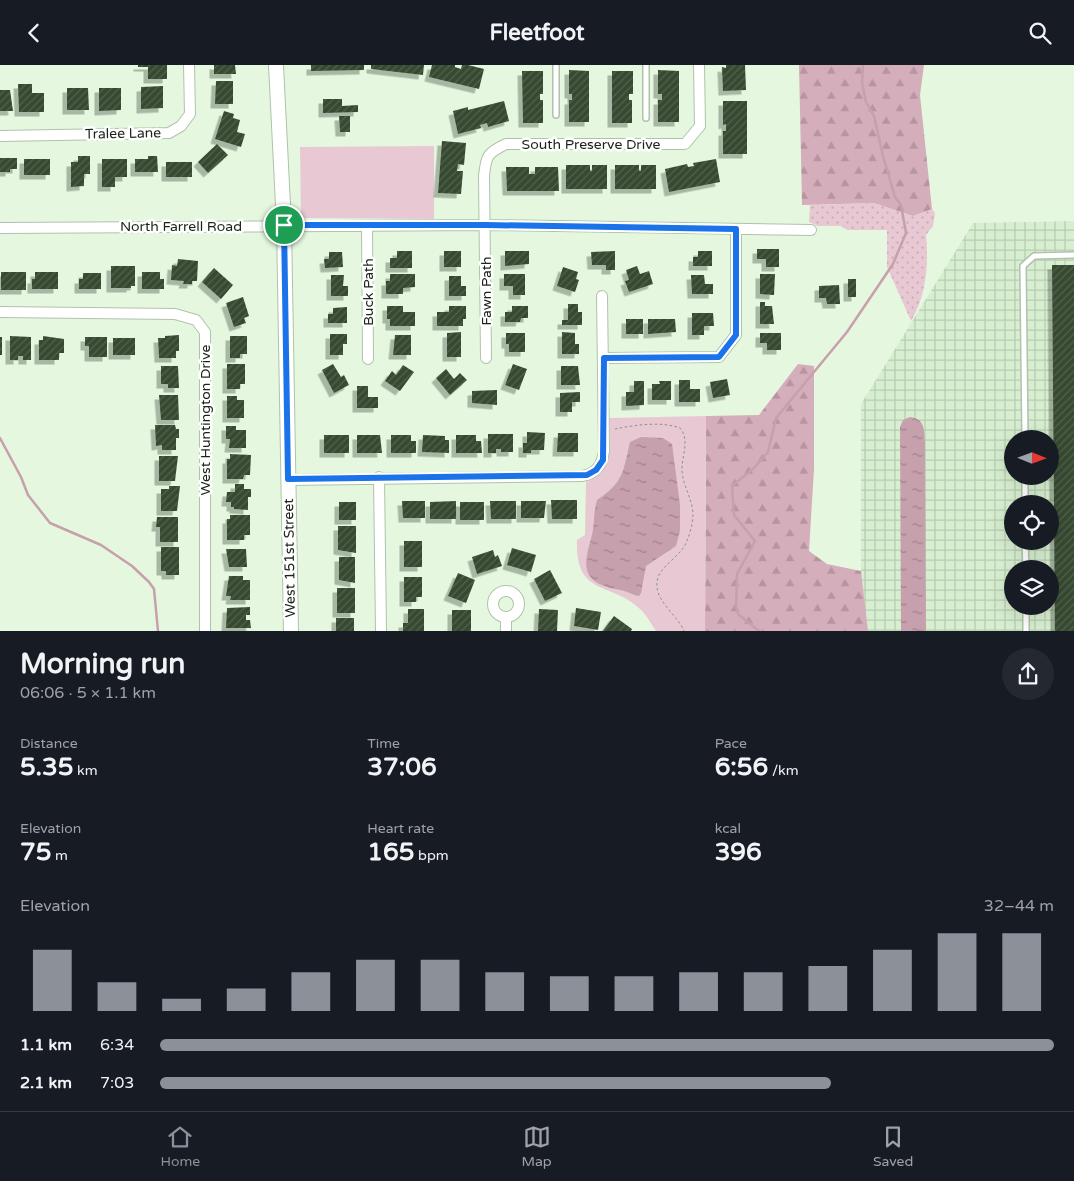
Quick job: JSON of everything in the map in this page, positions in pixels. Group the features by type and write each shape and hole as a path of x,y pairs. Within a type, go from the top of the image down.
{"street":[{"name":"Tralee Lane","path":"0,136 169,133 181,126 190,114 189,65"},
{"name":"West 151st Street","path":"276,65 284,225 291,631"},
{"name":"South Preserve Drive","path":"486,225 484,176 486,158 492,151 506,144 685,144 700,126 699,65"},
{"name":"North Farrell Road","path":"0,228 486,225 811,230"},
{"name":"Fawn Path","path":"486,225 486,358"},
{"name":"Buck Path","path":"367,226 368,359"},
{"path":"604,358 719,357 736,335 736,229"},
{"path":"288,479 587,475 600,465 604,451 602,296"},
{"name":"West Huntington Drive","path":"0,312 175,314 196,319 205,332 205,631"},
{"path":"379,477 381,631"},
{"path":"506,618 506,631"}],"lane":[{"path":"556,65 556,115"},
{"path":"646,65 646,118"},
{"path":"1024,430 1023,266 1034,255 1074,255"},
{"path":"1026,615 1026,631"}],"path":[{"path":"604,431 638,425 667,425 680,428 684,435 682,470 693,512 691,528 683,549 660,573 657,582 661,599 678,618 684,631"}],"shaded area":[{"path":"434,146 434,219 301,218 300,147"},
{"path":"874,203 913,216 932,209 935,213 933,226 926,235 927,269 923,291 911,321 887,267 887,230 847,230 841,226 818,226 809,222 810,205"},
{"path":"1074,221 1074,631 861,631 861,404 973,223"},
{"path":"706,416 705,631 656,631 640,609 629,600 596,585 582,571 578,558 577,540 585,535 586,482 602,471 609,456 609,418"}],"green space":[{"path":"799,65 924,65 920,95 932,209 913,216 874,203 802,205"},
{"path":"798,364 814,366 814,469 809,551 827,564 861,571 868,631 705,631 706,416 759,415"}],"water":[{"path":"910,417 919,420 923,425 925,443 926,631 901,631 900,427 903,420"},
{"path":"641,437 663,438 672,444 680,505 680,531 676,546 646,566 639,596 599,584 593,580 589,574 586,560 597,500 613,488 624,469 630,442"}],"building":[{"path":"138,65 167,65 167,79 148,79 148,67 138,67"},
{"path":"214,65 235,65 236,74 214,74"},
{"path":"311,65 364,65 364,70 311,71"},
{"path":"371,65 424,65 423,75 371,69"},
{"path":"432,65 455,65 455,67 461,69 462,65 468,65 484,69 479,89 429,77"},
{"path":"726,65 745,65 746,90 723,91 722,67 726,68"},
{"path":"569,70 589,71 589,122 569,122 569,100 572,100 572,94 569,94"},
{"path":"658,70 679,71 679,122 658,122 658,100 662,100 662,94 658,94"},
{"path":"522,71 543,71 543,94 540,94 540,100 543,100 543,123 523,123"},
{"path":"612,71 633,71 633,94 629,94 629,100 632,100 632,123 612,123"},
{"path":"216,81 233,81 233,104 215,104"},
{"path":"18,84 32,84 32,93 44,93 44,112 19,112"},
{"path":"163,86 163,108 141,109 141,87"},
{"path":"67,88 88,88 89,110 67,110"},
{"path":"99,88 121,88 121,110 99,111"},
{"path":"0,90 10,90 13,111 0,111"},
{"path":"323,99 342,99 342,106 358,105 358,112 323,113"},
{"path":"504,101 509,121 488,127 487,123 480,125 481,128 458,134 453,111 468,107 468,110"},
{"path":"723,101 747,101 747,154 723,154 723,131 726,131 726,124 723,125"},
{"path":"224,111 234,114 233,118 240,120 237,132 245,134 241,147 215,139"},
{"path":"339,116 350,116 350,132 340,132"},
{"path":"442,141 466,143 464,165 458,164 457,171 463,171 461,194 438,193"},
{"path":"217,144 228,155 208,173 198,162"},
{"path":"78,156 90,156 90,174 84,174 84,186 71,187 71,162 78,162"},
{"path":"148,156 157,156 158,172 135,172 135,159 148,159"},
{"path":"0,158 17,158 17,169 10,169 10,172 0,172"},
{"path":"24,159 50,159 50,175 24,175"},
{"path":"102,159 127,159 127,177 115,177 115,187 102,187"},
{"path":"716,159 720,182 669,192 665,169 687,164 688,167 694,166 693,163"},
{"path":"166,162 192,162 192,177 166,177"},
{"path":"566,165 590,165 590,171 592,171 592,165 607,165 607,189 566,189"},
{"path":"615,165 639,165 639,171 641,171 641,165 656,165 656,189 615,189"},
{"path":"506,167 529,167 529,174 535,174 535,167 558,167 559,191 507,191"},
{"path":"757,249 779,249 779,267 766,267 766,259 757,259"},
{"path":"397,251 412,251 412,268 390,268 390,258 397,258"},
{"path":"444,251 461,251 461,267 444,267"},
{"path":"505,251 529,251 529,264 505,266"},
{"path":"615,251 615,270 606,270 606,265 592,265 591,252"},
{"path":"698,251 712,251 712,266 693,266 693,257 698,257"},
{"path":"329,252 342,252 343,267 325,268 324,259 329,259"},
{"path":"178,259 198,261 197,281 192,281 192,284 183,284 184,281 171,280 172,265 177,266"},
{"path":"1052,265 1074,265 1074,631 1055,631 1055,615 1059,615 1059,560 1054,560 1054,550 1059,550 1059,495 1054,495 1054,485 1059,485 1059,430 1053,430"},
{"path":"111,266 135,266 135,286 131,286 131,288 111,288"},
{"path":"637,266 640,274 649,271 653,284 629,292 625,281 629,280 626,270"},
{"path":"563,267 578,272 576,279 579,280 575,292 557,286"},
{"path":"214,268 233,285 221,299 202,282"},
{"path":"1,272 26,272 26,290 1,290"},
{"path":"35,272 58,272 58,289 32,289 32,279 35,279"},
{"path":"142,272 160,272 160,279 164,279 164,289 142,289"},
{"path":"83,273 101,273 101,289 79,289 79,279 83,279"},
{"path":"390,274 415,274 415,287 403,288 403,294 386,294 386,281 390,281"},
{"path":"504,274 525,274 525,295 513,295 513,286 504,286"},
{"path":"760,274 775,274 774,295 760,294"},
{"path":"331,275 344,275 343,286 348,286 348,296 331,296"},
{"path":"691,275 704,275 705,284 713,284 713,294 692,294"},
{"path":"449,276 461,276 461,286 466,286 466,296 449,296"},
{"path":"848,279 856,279 856,297 848,297"},
{"path":"839,285 840,304 827,304 826,298 819,298 819,286"},
{"path":"243,297 249,316 244,318 246,323 234,327 226,303"},
{"path":"760,302 765,302 765,306 772,306 774,324 760,324"},
{"path":"568,304 578,304 578,312 582,312 582,325 562,325 562,320 568,320"},
{"path":"387,306 403,306 403,312 415,312 415,326 390,326 390,319 387,319"},
{"path":"449,306 466,306 466,319 463,319 463,326 437,326 437,312 449,312"},
{"path":"512,306 528,306 528,318 521,318 520,322 505,322 505,312 512,312"},
{"path":"347,307 347,323 328,323 328,314 333,314 333,308"},
{"path":"692,313 713,313 714,326 704,326 704,335 692,335"},
{"path":"626,319 643,319 643,334 626,334"},
{"path":"648,319 675,319 676,332 648,334"},
{"path":"461,332 461,357 447,357 447,333"},
{"path":"562,332 575,333 575,344 579,344 579,354 562,354"},
{"path":"506,333 525,333 525,352 509,352 509,344 506,344"},
{"path":"760,333 781,333 781,350 767,350 767,343 760,343"},
{"path":"330,334 347,334 347,344 343,344 343,355 330,355"},
{"path":"179,335 179,351 176,351 176,358 159,358 158,338"},
{"path":"395,335 411,335 411,355 393,355"},
{"path":"10,336 31,337 31,360 23,360 23,356 18,356 18,360 10,360"},
{"path":"43,336 64,339 64,353 59,353 59,360 39,360 39,340 43,340"},
{"path":"230,336 247,336 247,354 240,354 240,358 230,358"},
{"path":"0,337 2,337 2,355 0,355"},
{"path":"85,337 107,337 107,357 89,357 89,346 85,346"},
{"path":"113,338 135,338 135,355 113,355"},
{"path":"227,364 245,364 245,384 240,384 240,389 227,389"},
{"path":"333,364 341,377 344,375 349,385 334,393 322,370"},
{"path":"513,364 527,369 519,390 505,385"},
{"path":"403,365 414,372 400,391 385,381 392,371 396,375"},
{"path":"161,366 178,366 179,388 168,388 168,384 161,384"},
{"path":"561,366 578,366 580,385 561,385"},
{"path":"446,369 454,379 460,373 467,380 450,395 436,378"},
{"path":"727,379 730,395 713,398 710,382"},
{"path":"679,380 690,380 690,389 700,389 700,402 679,402"},
{"path":"634,381 644,381 644,405 626,406 626,392 634,392"},
{"path":"659,381 671,381 671,400 652,400 652,384 660,384"},
{"path":"357,386 368,386 368,397 378,397 378,408 357,408"},
{"path":"497,390 497,405 472,403 472,391"},
{"path":"580,392 580,402 572,402 572,412 560,412 560,393"},
{"path":"159,395 178,395 179,420 161,420"},
{"path":"227,396 237,396 237,400 244,400 244,418 227,418"},
{"path":"155,425 175,425 176,429 179,429 179,438 176,438 176,450 162,450 162,445 156,446"},
{"path":"226,426 236,426 236,430 246,430 246,448 229,448 230,439 226,439"},
{"path":"527,432 545,433 544,450 531,450 531,453 523,453 523,443 527,443"},
{"path":"558,433 578,433 578,452 557,452"},
{"path":"488,434 513,434 513,452 501,452 501,449 496,449 496,453 488,453"},
{"path":"324,435 349,435 349,453 324,453"},
{"path":"357,435 380,435 382,453 357,453"},
{"path":"391,435 411,435 411,441 416,441 416,453 391,453"},
{"path":"423,435 445,436 445,440 449,440 449,453 422,452"},
{"path":"456,435 476,435 476,441 481,441 482,453 456,453"},
{"path":"230,454 251,455 250,475 244,475 243,479 227,479 227,459 230,459"},
{"path":"159,456 178,456 175,481 159,481"},
{"path":"235,484 244,484 244,489 251,489 251,497 248,497 248,510 234,509 234,507 231,507 231,502 226,502 227,492 235,492"},
{"path":"169,486 180,486 177,511 161,511 161,489 169,489"},
{"path":"551,500 577,500 577,519 552,519"},
{"path":"402,501 425,501 425,518 403,518"},
{"path":"456,501 456,519 430,519 430,502"},
{"path":"490,501 516,501 516,519 491,519"},
{"path":"521,501 546,501 544,518 521,518"},
{"path":"339,502 356,502 356,520 339,520"},
{"path":"460,502 484,502 484,520 460,520"},
{"path":"230,515 250,515 250,535 244,535 244,540 227,540 227,519 230,519"},
{"path":"157,517 178,517 178,542 160,542 160,527 156,527"},
{"path":"338,526 356,526 356,553 338,550"},
{"path":"404,541 422,541 422,567 404,567"},
{"path":"161,547 179,547 179,575 166,575 166,571 161,571"},
{"path":"512,548 536,555 531,572 507,565"},
{"path":"226,549 246,549 247,567 229,567"},
{"path":"493,550 495,557 498,555 502,566 477,574 472,557"},
{"path":"339,557 355,557 355,583 339,580"},
{"path":"550,570 562,593 545,601 534,579"},
{"path":"458,573 475,580 466,603 448,596"},
{"path":"229,576 243,576 243,580 250,580 250,600 230,600 231,596 226,596"},
{"path":"404,577 422,577 422,597 416,597 416,602 404,602"},
{"path":"337,588 355,588 355,613 337,613"},
{"path":"250,607 250,615 246,615 246,620 250,620 251,628 226,628 227,608"},
{"path":"576,608 601,612 598,630 574,626"},
{"path":"408,609 424,609 424,631 403,631 403,623 408,623"},
{"path":"539,609 558,610 557,631 538,631"},
{"path":"452,610 471,610 471,631 452,631"},
{"path":"614,616 632,629 631,631 603,631"},
{"path":"336,618 354,618 354,631 336,631"}],"waterway":[{"path":"759,631 738,614 736,606 737,574 755,541 734,515 732,486 754,468 768,452 776,418 847,332 893,264 906,233 901,205 895,197 874,116 866,102 862,83 863,65"},
{"path":"0,438 21,477 28,495 50,523 101,545 132,566 149,582 154,589 158,631"}],"route":[{"path":"284,225 486,225 736,229 736,335 719,357 604,358 603,460 596,470 587,475 288,479 284,225"}]}
